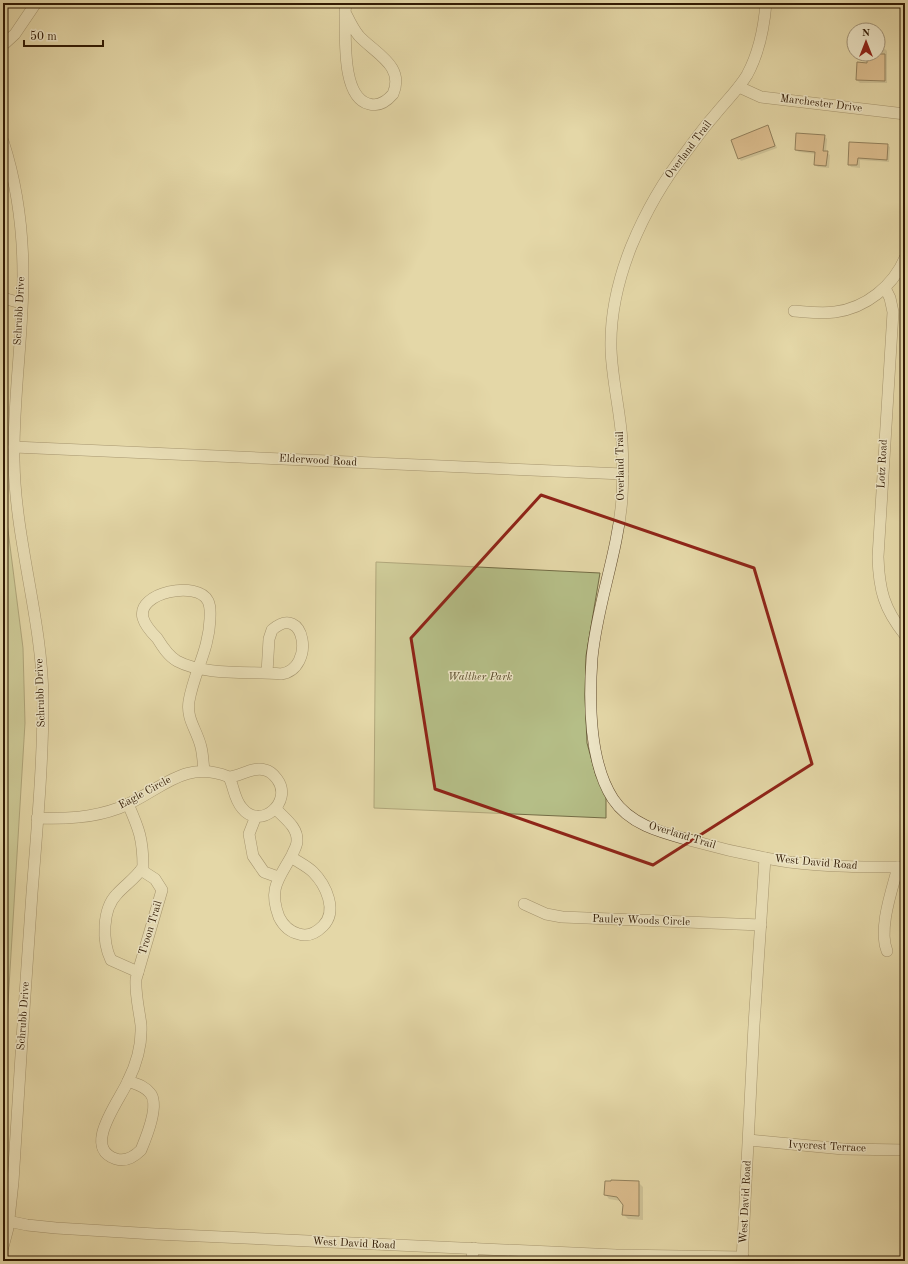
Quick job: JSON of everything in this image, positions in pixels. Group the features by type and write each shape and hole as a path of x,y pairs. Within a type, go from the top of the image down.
{"street":[{"path":"3,45 15,34 36,3"},
{"name":"Overland Trail","path":"765,858 701,843 648,828 636,820 618,804 605,782 599,764 594,737 591,676 596,632 621,508 623,474 622,440 611,348 613,306 622,270 644,218 666,179 713,117 739,87 756,54 762,35 766,3"},
{"path":"345,7 358,35 390,65 395,72 397,79 393,94 380,104 372,105 364,103 353,93 349,78 345,7"},
{"name":"Marchester Drive","path":"739,87 762,97 905,114"},
{"name":"Schrubb Drive","path":"3,141 13,175 17,202 23,276 14,447 18,518 37,628 42,675 42,728 37,818 13,1182 3,1247"},
{"path":"794,312 824,313 847,309 868,300 885,288 893,280 905,258"},
{"name":"Lotz Road","path":"885,288 890,298 893,312 878,557 879,579 888,610 905,635"},
{"path":"3,298 21,303"},
{"name":"Elderwood Road","path":"14,447 623,474"},
{"path":"204,771 201,747 190,721 188,711 189,701 199,669 208,644 210,629 210,606 208,600 198,592 186,590 161,595 145,604 142,610 144,621 168,654 176,661 199,669 267,673 285,674 295,666 303,644 303,637 297,627 290,624 282,624 272,630 269,639 267,673"},
{"path":"257,770 265,770 273,774 279,781 282,797 276,809 269,814 256,816 242,810 236,800 229,777 257,770"},
{"name":"Eagle Circle","path":"37,818 84,817 103,814 128,804 170,779 182,774 204,771 217,772 229,777"},
{"path":"128,804 142,839 143,850 141,870 111,901 108,910 105,942 111,960 138,972"},
{"path":"276,809 292,825 296,833 296,847 278,877 274,892 274,899 279,915 287,928 296,934 305,936 313,934 322,927 328,921 331,910 324,888 314,873 291,857"},
{"path":"256,816 249,834 253,856 264,872 278,877"},
{"name":"West David Road","path":"6,1221 56,1228 616,1255 743,1259 765,858 834,866 902,867"},
{"path":"887,951 885,940 888,904 902,867"},
{"name":"Troon Trail","path":"128,1081 151,1093 154,1104 141,1150 127,1159 121,1160 107,1154 102,1147 101,1138 106,1123 135,1067 141,1041 141,1024 135,988 138,972 162,890 156,879 141,870"},
{"name":"Pauley Woods Circle","path":"524,904 546,914 562,918 761,925"},
{"name":"Ivycrest Terrace","path":"749,1140 843,1149 905,1150"},
{"path":"471,1261 474,1248"}],"highlighted area":[{"path":"541,495 754,568 812,764 653,865 435,789 411,638"}],"green space":[{"path":"3,491 23,648 25,723 3,1086"},
{"name":"Walther Park","path":"376,562 600,573 586,656 585,697 587,743 596,776 606,795 606,818 374,808"}],"building":[{"path":"857,62 885,62 885,81 856,80"},
{"path":"768,125 775,146 738,159 731,140"},
{"path":"796,133 825,135 823,151 828,151 826,166 814,165 815,152 795,150"},
{"path":"849,142 888,144 887,160 858,158 857,165 848,165"},
{"path":"605,1181 639,1181 639,1216 622,1215 623,1205 617,1197 604,1195"}]}
